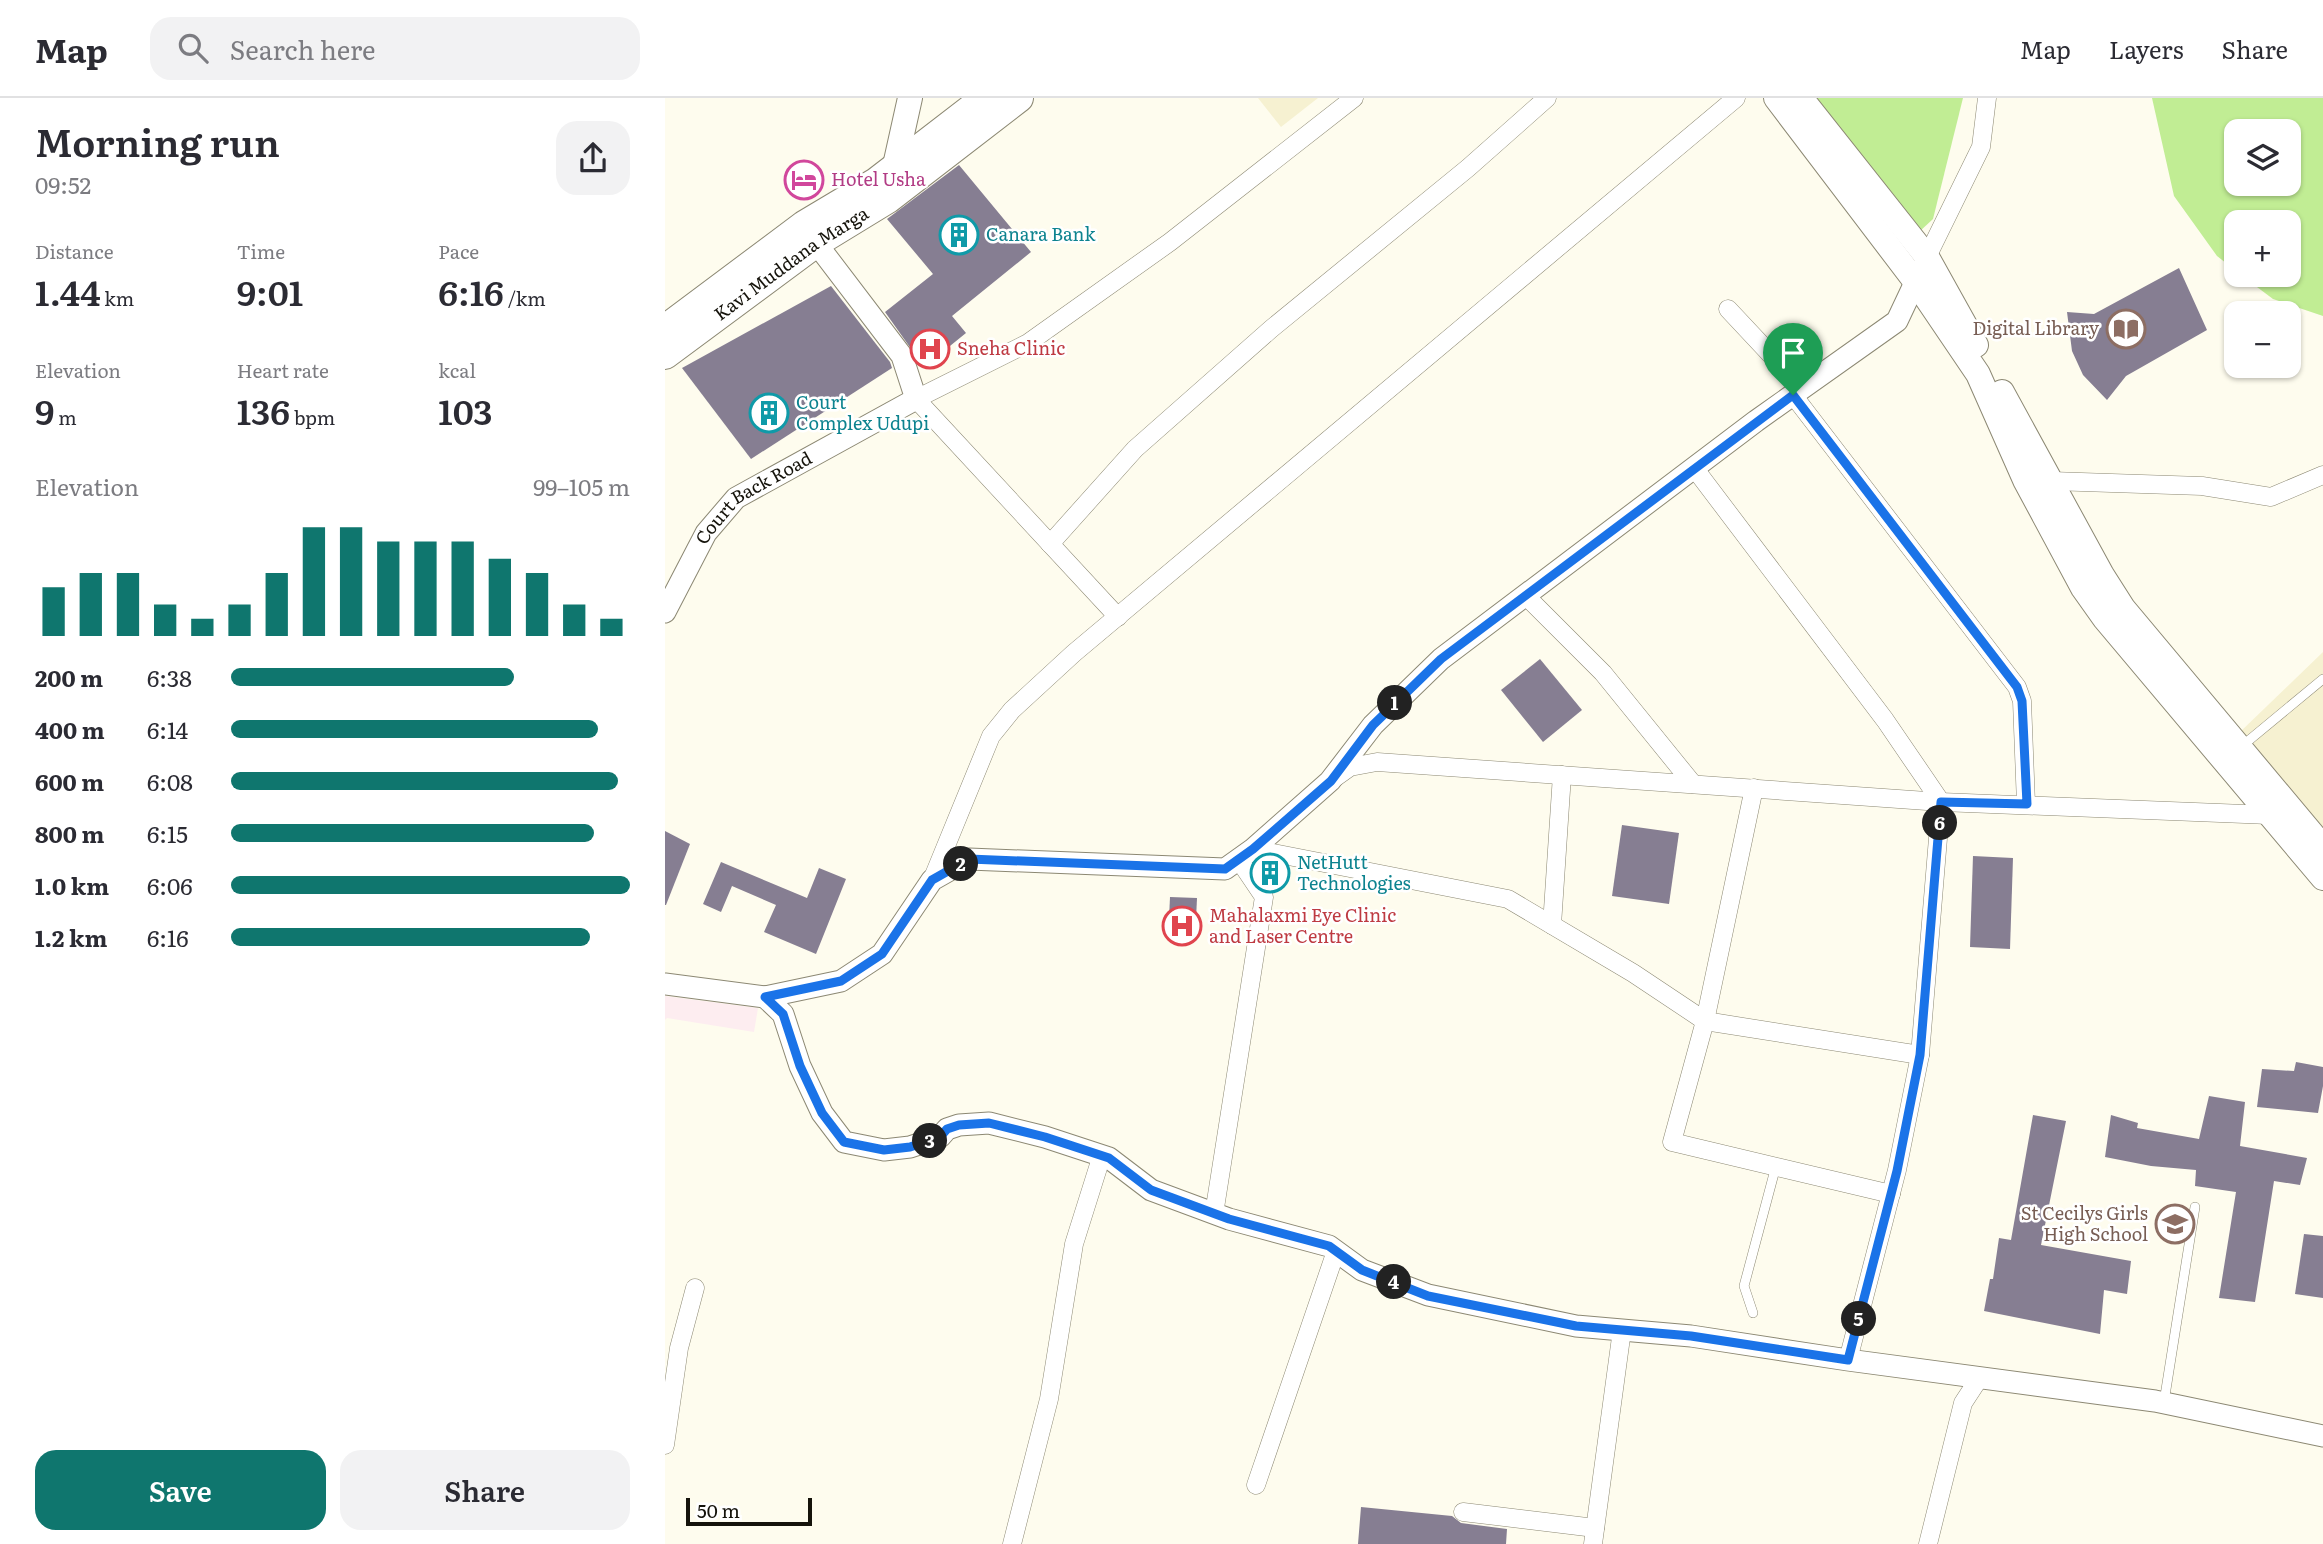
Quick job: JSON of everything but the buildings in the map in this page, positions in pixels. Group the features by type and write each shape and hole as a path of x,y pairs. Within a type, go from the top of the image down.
{"main road":[{"path":"888,199 910,98"},
{"path":"666,326 804,225 876,182 985,98"},
{"name":"Kavi Muddana Marga","path":"665,355 816,243 888,199 1019,98"},
{"path":"1776,98 1915,281 1978,374 2025,480 2083,588 2105,619 2279,810 2323,847"},
{"path":"1801,98 1927,257 2123,608 2241,747 2323,878"}],"street":[{"path":"916,399 1028,343 1170,242 1354,98"},
{"path":"1050,544 1135,449 1271,329 1468,168 1547,98"},
{"path":"665,984 765,997 841,981 882,954 932,880 991,736 1011,710 1074,653 1736,98"},
{"path":"1331,781 1373,725 1441,659 1798,392 1898,321 1981,147 1987,98"},
{"path":"816,243 902,356 916,399 1118,617"},
{"path":"1728,309 1798,392 2017,687 2022,701 2027,804"},
{"name":"Court Back Road","path":"665,612 706,533 736,498 916,399"},
{"path":"1695,469 1885,720 1941,802 1920,1055 1891,1194 1848,1360"},
{"path":"2051,481 2202,486 2271,497 2323,475"},
{"path":"1525,595 1603,673 1693,784"},
{"path":"932,880 969,859 1225,869 1350,767 1377,762 1941,802 2279,810"},
{"path":"1552,925 1562,775"},
{"path":"1754,788 1705,1021 1672,1142 1891,1194"},
{"path":"1246,854 1508,899 1633,973 1705,1021 1920,1055"},
{"path":"1214,1214 1264,897 1246,854"},
{"path":"765,997 783,1014 800,1066 822,1113 844,1142 884,1150 910,1147 940,1137 947,1129 959,1125 989,1123 1102,1155 1151,1190 1214,1214 1329,1246 1362,1270 1428,1296 1576,1326 1691,1336 2164,1403 2323,1436"},
{"path":"1012,1544 1049,1399 1074,1244 1102,1155"},
{"path":"1256,1485 1336,1251"},
{"path":"665,1445 679,1348 695,1288"},
{"path":"1463,1512 1594,1536 1622,1330"},
{"path":"1928,1544 1963,1403 1980,1377"}],"lane":[{"path":"2241,747 2323,678"},
{"path":"1753,1312 1744,1286 1776,1167"},
{"path":"2164,1403 2195,1207"}],"shaded area":[{"path":"1258,98 1318,98 1281,127"},
{"path":"2323,652 2323,837 2239,733"},
{"path":"665,996 758,1008 754,1032 667,1018 665,1020"}],"green space":[{"path":"1814,98 1963,98 1933,219 1919,232"},
{"path":"2152,98 2323,98 2323,316 2301,309 2301,301 2279,301 2257,287 2301,287 2301,210 2224,210 2224,262 2217,256 2174,196"}],"place":[{"name":"Hotel Usha","path":"804,180"},
{"name":"Canara Bank","path":"959,235"},
{"name":"Digital Library","path":"2126,329"},
{"name":"Sneha Clinic","path":"930,349"},
{"name":"Court Complex Udupi","path":"769,413"},
{"name":"NetHutt Technologies","path":"1270,873"},
{"name":"Mahalaxmi Eye Clinic and Laser Centre","path":"1182,926"},
{"name":"St Cecilys Girls High School","path":"2175,1224"}],"route":[{"path":"1793,395 2017,687 2022,701 2027,804 1941,802 1920,1055 1897,1171 1848,1360 1691,1336 1576,1326 1428,1296 1362,1270 1329,1246 1229,1219 1151,1190 1109,1158 1045,1137 989,1123 959,1125 947,1129 940,1137 910,1147 884,1150 844,1142 822,1113 800,1066 783,1014 765,997 841,981 882,954 932,880 969,859 1225,869 1253,849 1331,781 1373,725 1441,659 1793,395"}]}
